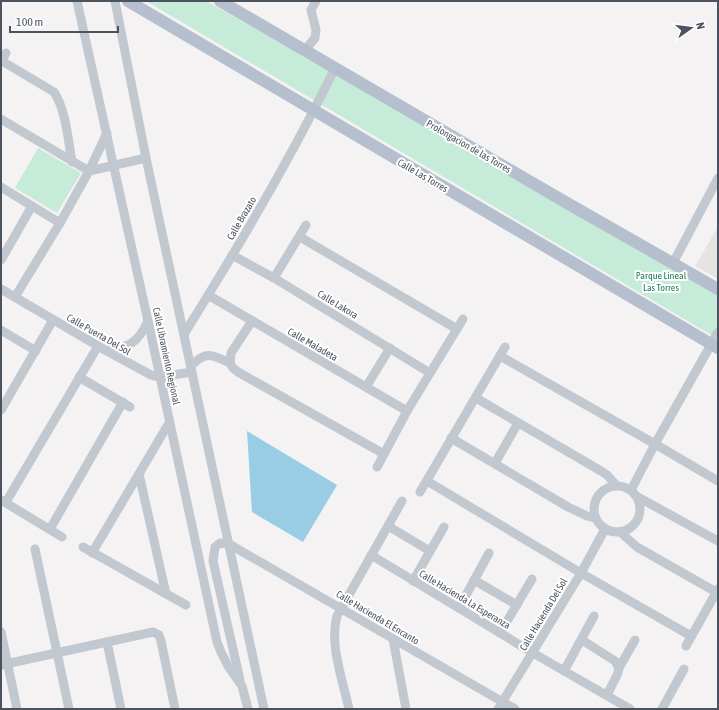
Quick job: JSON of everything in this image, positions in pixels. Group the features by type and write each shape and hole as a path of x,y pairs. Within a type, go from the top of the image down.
{"main road":[{"name":"Calle Las Torres","path":"128,1 715,346"},
{"name":"Prolongacion de las Torres","path":"220,1 718,289"}],"street":[{"name":"Calle Libramiento Regional","path":"77,1 217,642 224,659 242,686 248,709"},
{"name":"Calle Libramiento Regional","path":"114,1 146,158 230,544 264,709"},
{"path":"305,50 314,38 316,30 312,10 316,1"},
{"path":"3,59 54,92 62,111 72,162"},
{"name":"Calle Brazato","path":"184,334 232,255 314,111 335,68"},
{"path":"1,119 89,171 146,158"},
{"path":"15,297 60,223 89,171 107,133"},
{"path":"673,263 718,178"},
{"path":"1,187 60,223"},
{"path":"1,260 4,247 32,206"},
{"path":"274,278 306,225"},
{"path":"300,237 457,329"},
{"name":"Calle Lakora","path":"232,255 274,278 430,373"},
{"name":"Calle Puerta Del Sol","path":"1,289 141,370 160,377 191,369"},
{"name":"Calle Maladeta","path":"208,295 407,411"},
{"path":"377,467 407,411 463,319"},
{"path":"1,410 53,320"},
{"path":"62,536 3,501 79,377 101,348 121,348 135,341 141,335 148,321"},
{"path":"230,364 231,352 252,321"},
{"path":"1,330 36,351"},
{"path":"718,332 715,346 655,444 634,493 639,503 640,511 638,519 633,526 627,530 612,532 599,525 593,511 596,496 602,491 608,487 616,485 624,486 634,493 718,541"},
{"path":"420,492 505,347"},
{"path":"366,387 390,348"},
{"path":"191,369 199,358 212,355 230,364 238,372 384,454"},
{"path":"500,356 718,481"},
{"path":"50,529 126,404 79,377"},
{"path":"476,398 601,471 616,485"},
{"path":"92,553 169,423"},
{"path":"495,463 518,423"},
{"path":"452,438 568,507 595,518"},
{"path":"139,474 166,594"},
{"path":"427,481 581,573 691,636"},
{"path":"349,709 334,633 338,616 402,501"},
{"path":"388,526 430,551"},
{"path":"413,581 444,528"},
{"name":"Calle Hacienda Del Sol","path":"500,705 581,573 605,529"},
{"path":"620,532 637,547 717,591 686,646"},
{"path":"230,544 220,543 215,548 213,561 242,686"},
{"name":"Calle Hacienda El Encanto","path":"230,544 393,638 500,705 515,709"},
{"path":"83,547 186,605"},
{"path":"35,549 69,709"},
{"path":"459,608 489,553"},
{"name":"Calle Hacienda La Esperanza","path":"371,555 533,653 630,709"},
{"path":"500,633 532,579"},
{"path":"474,580 517,605"},
{"path":"564,671 594,616"},
{"path":"1,632 4,665 17,709"},
{"path":"4,665 150,632 156,633 160,637 175,709"},
{"path":"393,638 406,709"},
{"path":"582,640 615,661 619,668"},
{"path":"607,695 619,668 636,640"},
{"path":"107,642 121,709"},
{"path":"662,709 684,670"}],"shaded area":[{"path":"718,227 718,279 695,266"}],"green space":[{"name":"Parque Lineal Las Torres","path":"146,1 206,1 673,263 718,292 718,339"},
{"path":"38,148 81,173 57,213 15,188"}],"water":[{"path":"247,431 337,485 303,542 252,512"}]}
